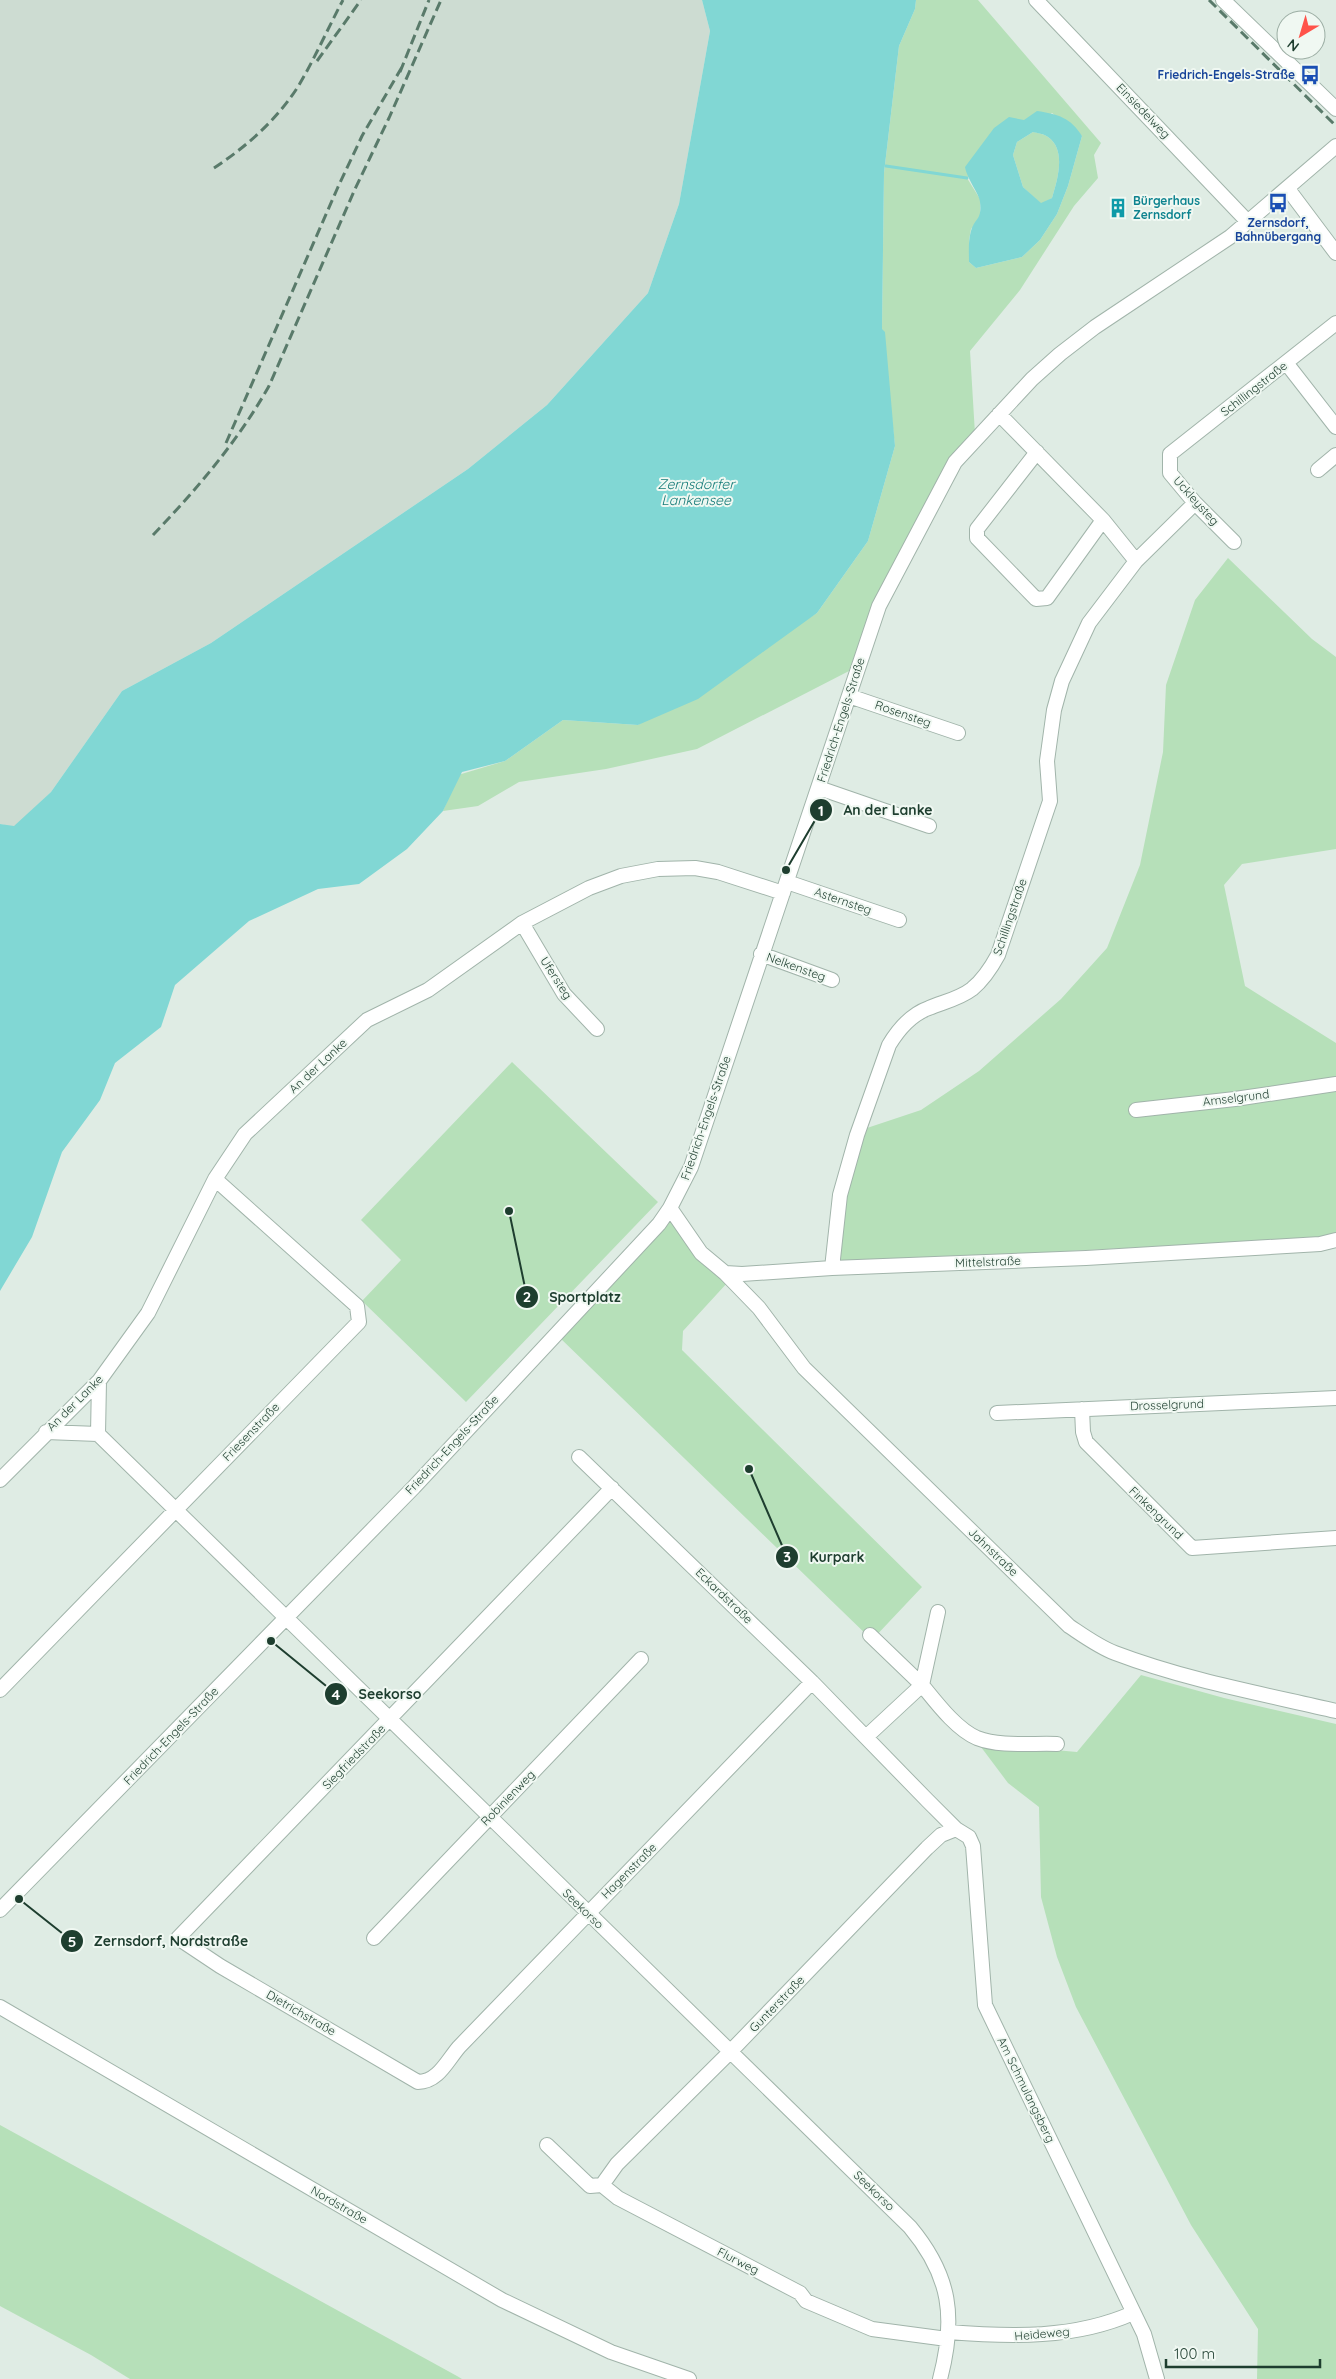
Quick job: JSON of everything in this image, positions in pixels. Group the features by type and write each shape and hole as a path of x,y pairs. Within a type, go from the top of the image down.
{"street":[{"name":"Einsiedelweg","path":"1036,0 1248,222"},
{"path":"1223,0 1336,109"},
{"name":"Friedrich-Engels-Straße","path":"0,1910 286,1618 517,1377 670,1208 691,1167 878,606 955,462 1032,379 1095,327 1211,251 1248,222 1336,146"},
{"path":"1288,188 1336,253"},
{"name":"Schillingstraße","path":"1170,454 1287,364 1336,322"},
{"path":"1287,364 1336,427"},
{"path":"999,414 1103,520 1136,561"},
{"path":"1037,452 977,529 977,538 1036,599 1047,598 1103,520"},
{"name":"Uckleysteg","path":"1170,454 1170,473 1195,503 1234,542"},
{"path":"1318,470 1336,455"},
{"name":"Schillingstraße","path":"832,1268 840,1195 857,1135 889,1045 895,1034 905,1024 926,1009 950,1001 971,990 987,974 998,955 1050,801 1047,761 1054,710 1062,681 1089,623 1136,561 1195,503"},
{"name":"Rosensteg","path":"849,696 958,733"},
{"path":"818,788 929,826"},
{"name":"An der Lanke","path":"0,1480 99,1381 148,1313 215,1179 245,1134 367,1020 428,990 522,923 589,888 621,876 658,869 696,868 785,887"},
{"name":"Asternsteg","path":"785,887 899,920"},
{"name":"Ufersteg","path":"522,923 564,994 597,1029"},
{"name":"Nelkensteg","path":"761,954 832,980"},
{"name":"Amselgrund","path":"1136,1110 1235,1099 1336,1084"},
{"name":"Friesenstraße","path":"0,1690 359,1322 357,1306 215,1179"},
{"path":"670,1208 701,1253 725,1273"},
{"name":"Mittelstraße","path":"725,1273 742,1274 832,1268 1086,1258 1320,1244 1336,1240"},
{"name":"Jahnstraße","path":"725,1273 759,1308 804,1368 1069,1626 1114,1653 1190,1676 1336,1711"},
{"path":"46,1432 98,1434 99,1381"},
{"name":"Drosselgrund","path":"997,1413 1336,1398"},
{"name":"Finkengrund","path":"1082,1409 1082,1432 1086,1442 1192,1548 1336,1538"},
{"name":"Seekorso","path":"98,1434 489,1818 588,1912 910,2227 929,2249 941,2273 947,2300 947,2336 940,2379"},
{"name":"Eckardstraße","path":"579,1456 812,1682 927,1800"},
{"name":"Siegfriedstraße","path":"178,1938 612,1488"},
{"path":"866,1738 922,1685 938,1612"},
{"path":"870,1635 922,1685 951,1718 976,1737 992,1741 1057,1744"},
{"name":"Robinienweg","path":"374,1938 641,1659"},
{"name":"Hagenstraße","path":"426,2082 435,2078 459,2047 812,1682"},
{"name":"Am Schmulangsberg","path":"927,1800 956,1829 969,1837 973,1846 985,2005 1133,2313 1148,2347 1158,2379"},
{"name":"Gunterstraße","path":"602,2184 617,2164 730,2052 927,1848 941,1835 956,1829"},
{"name":"Dietrichstraße","path":"178,1938 220,1966 418,2082 426,2082"},
{"name":"Nordstraße","path":"0,2007 502,2300 611,2352 689,2379"},
{"name":"Flurweg","path":"547,2145 590,2186 602,2184 618,2198 800,2293 806,2301 872,2329 947,2336"},
{"name":"Heideweg","path":"947,2336 1004,2337 1079,2330 1118,2320 1133,2313"}],"shaded area":[{"path":"0,0 702,0 710,31 679,204 648,293 547,405 468,469 211,643 122,691 51,792 14,827 0,824"}],"green space":[{"path":"916,0 978,0 1101,143 1094,155 1098,178 1074,206 1020,290 970,351 975,434 873,606 849,671 697,749 606,769 519,782 478,806 443,811 458,775 505,761 563,720 638,725 817,613 868,541 895,446 882,329 884,173 899,46 915,9","holes":["1052,113 1082,136 1068,186 1057,214 1040,240 1022,257 976,268 969,262 969,240 971,229 980,217 980,199 967,178"]},
{"path":"1033,132 1046,136 1054,143 1059,158 1058,175 1052,198 1041,204 1023,187 1013,155 1017,142"},
{"path":"1228,558 1312,639 1336,657 1336,849 1242,864 1224,885 1245,986 1336,1043 1336,1234 1320,1238 836,1263 844,1195 864,1129 921,1110 979,1071 1061,999 1107,948 1140,865 1163,752 1166,685 1195,600"},
{"path":"512,1062 658,1202 466,1402 362,1301 401,1260 361,1220"},
{"path":"672,1220 728,1282 683,1331 682,1350 922,1587 872,1640 559,1337"},
{"path":"1141,1675 1224,1698 1336,1724 1336,2379 1257,2379 1258,2329 1191,2225 1076,2007 1057,1957 1041,1897 1039,1807 1008,1783 978,1743 1077,1752"},
{"path":"0,2125 462,2379 130,2379 91,2355 0,2306"}],"water":[{"name":"Zernsdorfer Lankensee","path":"702,0 916,0 915,9 899,46 884,173 882,329 885,332 895,446 868,541 817,613 698,699 638,725 563,720 505,761 462,772 443,811 407,849 359,884 318,889 249,921 175,985 161,1027 115,1063 100,1100 62,1152 32,1237 0,1291 0,824 14,826 51,792 122,691 211,643 468,469 547,405 648,293 679,204 710,31"},
{"path":"1037,111 1051,114 1068,121 1082,136 1068,186 1057,214 1040,240 1022,257 976,268 969,262 969,243 970,235 980,213 980,202 965,167 994,128 1009,117 1024,120","holes":["1033,132 1043,134 1054,143 1059,158 1058,175 1052,198 1041,203 1023,187 1013,155 1017,142"]}],"waterway":[{"path":"886,166 967,178"}],"railway":[{"path":"214,168 261,131 291,97 311,64 343,0"},
{"path":"317,61 361,0"},
{"path":"400,72 429,0"},
{"path":"153,535 216,464 244,426 269,386 355,189 389,118 441,0"},
{"path":"1209,0 1336,126"},
{"path":"226,443 338,187 362,136 402,67"}],"place":[{"name":"Friedrich-Engels-Straße","path":"1310,75"},
{"name":"Zernsdorf, Bahnübergang","path":"1278,203"},
{"name":"Bürgerhaus Zernsdorf","path":"1118,208"},
{"name":"An der Lanke","path":"786,870"},
{"name":"Sportplatz","path":"509,1211"},
{"name":"Kurpark","path":"749,1469"},
{"name":"Seekorso","path":"271,1641"},
{"name":"Zernsdorf, Nordstraße","path":"19,1899"}]}
